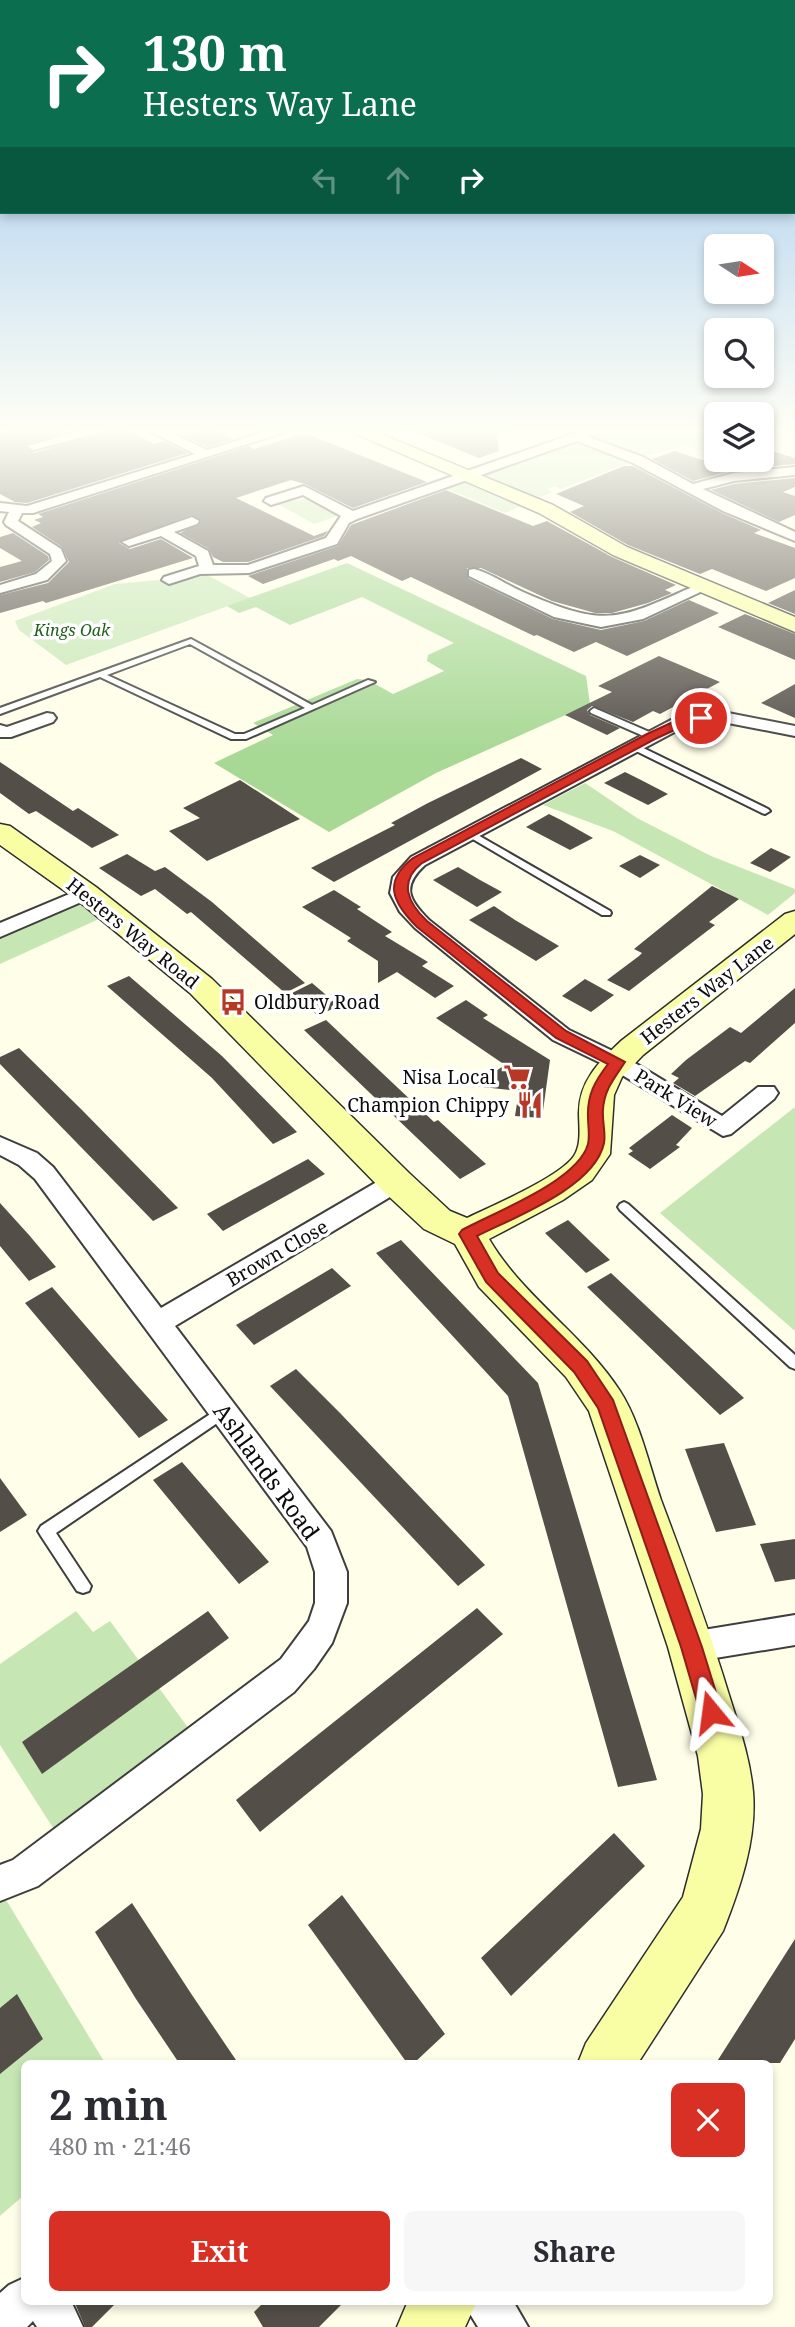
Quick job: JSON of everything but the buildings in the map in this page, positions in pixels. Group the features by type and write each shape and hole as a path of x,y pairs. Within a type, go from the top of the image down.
{"street":[{"path":"0,589 40,578 54,569 60,561 56,552 36,539"},
{"path":"129,542 139,539"},
{"path":"176,539 203,554 207,569"},
{"path":"169,579 207,569 249,569 333,539"},
{"path":"598,539 620,551 795,625"},
{"path":"474,573 563,616 598,624 629,621 704,587"},
{"path":"617,1062 561,1035 406,908 399,889 406,870 469,833 633,746 688,721 711,717 746,719 795,731"},
{"path":"0,730 5,733 47,718"},
{"name":"Hesters Way Road","path":"0,832 86,893 201,986 396,1182 437,1220 468,1234"},
{"path":"0,931 86,893"},
{"name":"Hesters Way Lane","path":"468,1234 555,1188 588,1164 597,1142 595,1110 599,1087 617,1062 795,920"},
{"name":"Park View","path":"617,1062 723,1128 766,1093"},
{"name":"Ashlands Road","path":"0,1145 29,1159 44,1173 320,1541 331,1573 329,1603 322,1630 307,1658 282,1681 25,1873 0,1883"},
{"name":"Brown Close","path":"158,1322 396,1182"},
{"path":"468,1234 492,1277 580,1366 607,1405 691,1647 723,1756 728,1794 726,1829 718,1870 704,1912 682,1950 608,2060"},
{"path":"691,1647 795,1630"},
{"path":"0,2323 21,2303"},
{"path":"48,2305 61,2327"},
{"path":"428,2327 443,2305"},
{"path":"487,2305 506,2327"}],"lane":[{"path":"0,711 191,641 310,707"},
{"path":"99,674 234,737 246,736 371,682"},
{"path":"594,711 651,737"},
{"path":"633,746 765,811"},
{"path":"469,833 606,913"},
{"path":"624,1207 795,1363"},
{"path":"83,1586 46,1531 224,1411"}],"green space":[{"path":"347,563 586,676 590,704 436,773 329,832 214,763 273,735 253,723 357,679 368,680 393,694 444,671 427,661 428,655 454,643 362,597 290,625 256,607 239,613 227,606"},
{"name":"Kings Oak","path":"198,570 250,598 66,665 19,630 15,621 115,584 169,579"},
{"path":"585,783 637,818 711,856 795,889 795,893 768,915 613,831 543,805"},
{"path":"79,904 99,919 0,964 0,938"},
{"path":"795,1107 795,1331 660,1213"},
{"path":"76,1611 93,1632 110,1621 200,1744 64,1845 0,1745 0,1664"},
{"path":"0,1890 103,2060 21,2060 21,2198 0,2216"}],"place":[{"name":"Oldbury Road","path":"233,1002"},
{"name":"Nisa Local","path":"517,1077"},
{"name":"Champion Chippy","path":"530,1105"}],"route":[{"path":"701,718 677,724 651,737 418,861 406,870 399,889 406,908 422,924 561,1035 617,1062 599,1087 595,1110 597,1142 588,1164 555,1188 468,1234 475,1251 492,1277 580,1366 607,1405 711,1712"}]}
